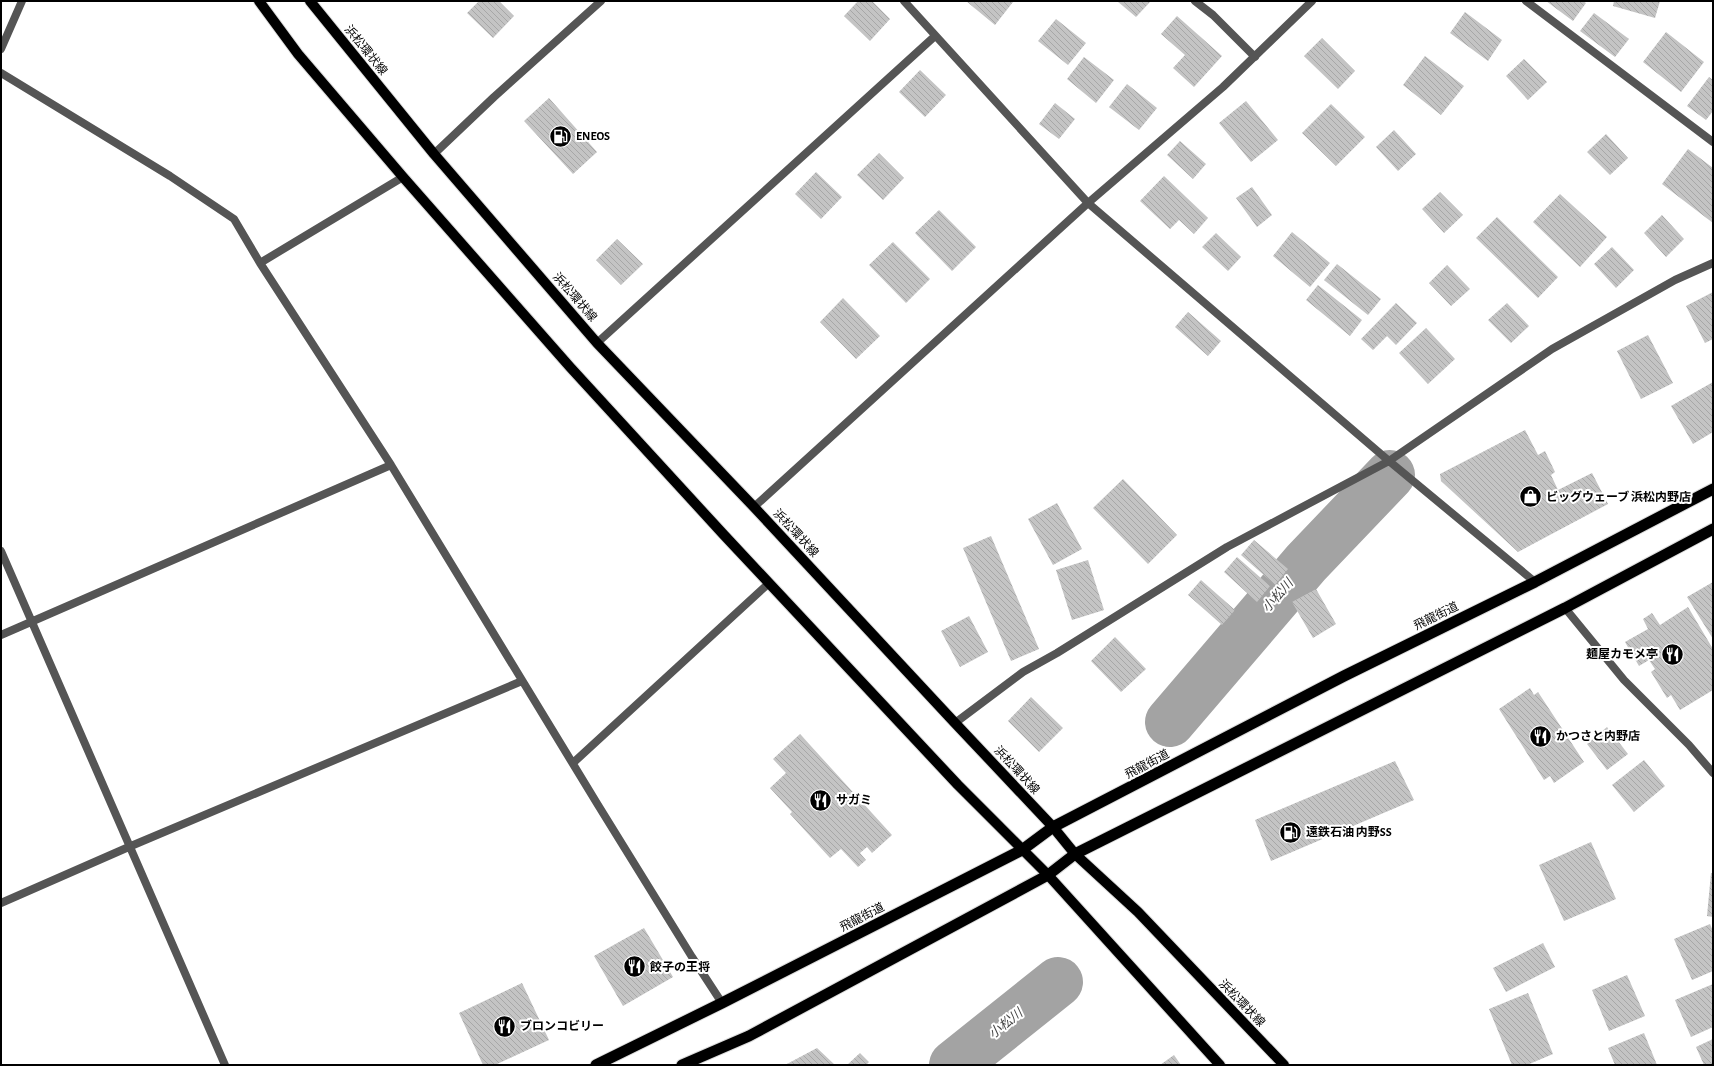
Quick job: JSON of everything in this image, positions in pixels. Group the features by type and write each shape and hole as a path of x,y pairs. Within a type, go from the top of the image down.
{"highway":[{"name":"飛龍街道","path":"596,1065 722,1003 1022,850 1053,828 1344,676 1534,582 1713,489"},
{"path":"682,1065 750,1036 1048,875 1074,854 1565,608 1713,529"}],"main road":[{"path":"259,1 298,54 570,368 958,785 1048,875 1220,1065"},
{"name":"浜松環状線","path":"310,1 434,154 597,343 754,507 1053,828 1074,854 1138,912 1284,1065"}],"street":[{"path":"1,49 22,1"},
{"path":"434,154 601,1"},
{"path":"904,1 1088,203 1389,461 1534,582"},
{"path":"1195,1 1213,15 1255,57"},
{"path":"754,507 1088,203 1223,87 1312,1"},
{"path":"1526,1 1713,142"},
{"path":"597,343 935,36"},
{"path":"1,73 170,176 234,219 260,263 391,465 692,957 722,1003"},
{"path":"260,263 403,177"},
{"path":"955,723 1023,672 1064,649 1227,547 1389,461 1552,348 1675,280 1713,264"},
{"path":"1,635 391,465"},
{"path":"1,551 226,1065"},
{"path":"573,763 769,583"},
{"path":"1565,608 1624,680 1689,745 1713,772"},
{"path":"1,903 130,846 522,680"}],"building":[{"path":"479,1 499,1 514,16 493,38 467,13"},
{"path":"858,1 872,1 890,19 870,41 844,16"},
{"path":"966,1 1011,1 1013,2 995,25"},
{"path":"1117,1 1151,1 1136,17"},
{"path":"1546,1 1583,1 1586,3 1573,21"},
{"path":"1614,1 1660,1 1655,18 1613,6"},
{"path":"1465,12 1502,40 1488,61 1450,33"},
{"path":"1594,13 1629,39 1615,57 1580,31"},
{"path":"1177,16 1222,56 1194,87 1173,68 1185,55 1161,34"},
{"path":"1056,19 1086,43 1068,65 1038,41"},
{"path":"1666,32 1704,62 1681,92 1643,62"},
{"path":"1322,38 1355,71 1338,89 1304,56"},
{"path":"1425,56 1464,86 1441,115 1403,85"},
{"path":"1084,57 1114,80 1096,103 1067,79"},
{"path":"1524,59 1547,82 1528,100 1506,76"},
{"path":"920,70 946,95 925,117 899,92"},
{"path":"1709,77 1713,80 1713,111 1706,120 1687,106"},
{"path":"1127,84 1157,108 1139,130 1109,107"},
{"name":"ENEOS","path":"549,98 597,152 573,174 524,121"},
{"path":"1246,101 1278,140 1251,162 1219,123"},
{"path":"1055,103 1075,119 1059,139 1039,124"},
{"path":"1331,104 1365,137 1336,166 1302,133"},
{"path":"1394,130 1416,154 1398,171 1376,147"},
{"path":"1606,134 1628,158 1610,175 1587,152"},
{"path":"1180,141 1206,164 1193,179 1167,155"},
{"path":"1688,149 1713,168 1713,223 1662,184"},
{"path":"879,153 904,178 883,200 857,175"},
{"path":"816,172 842,197 821,219 795,194"},
{"path":"1164,176 1208,218 1194,234 1179,220 1170,229 1140,201"},
{"path":"1252,187 1272,215 1257,227 1236,198"},
{"path":"1440,192 1463,215 1444,233 1422,209"},
{"path":"1560,194 1607,237 1580,267 1533,222"},
{"path":"939,210 976,247 952,271 915,233"},
{"path":"1662,215 1684,239 1666,257 1644,233"},
{"path":"1497,217 1558,277 1538,298 1476,238"},
{"path":"1292,232 1330,263 1310,287 1273,256"},
{"path":"1216,233 1241,257 1228,271 1202,247"},
{"path":"617,239 643,264 621,285 596,260"},
{"path":"893,242 930,279 906,303 869,265"},
{"path":"1612,247 1634,270 1616,288 1594,264"},
{"path":"1337,264 1381,299 1368,315 1324,280"},
{"path":"1447,265 1470,289 1451,306 1429,283"},
{"path":"1318,285 1362,320 1350,336 1306,300"},
{"path":"1713,292 1713,339 1705,343 1686,306"},
{"path":"843,298 880,336 856,359 820,322"},
{"path":"1396,303 1417,323 1396,345 1387,336 1373,350 1361,339"},
{"path":"1507,303 1529,326 1511,343 1488,320"},
{"path":"1188,312 1221,341 1208,356 1175,327"},
{"path":"1426,328 1455,359 1428,384 1399,353"},
{"path":"1648,335 1673,383 1641,399 1617,351"},
{"path":"1713,382 1713,432 1693,444 1671,406"},
{"name":"ビッグウェーブ 浜松内野店","path":"1525,430 1538,455 1545,451 1555,472 1551,475 1558,490 1592,473 1608,504 1518,552 1441,481 1440,474"},
{"path":"1123,479 1177,535 1148,564 1093,508"},
{"path":"1057,503 1082,549 1053,565 1028,519"},
{"path":"991,536 1039,649 1011,661 963,548"},
{"path":"1254,540 1288,569 1275,585 1241,555"},
{"path":"1237,557 1270,586 1257,602 1224,572"},
{"path":"1088,560 1104,610 1072,620 1056,570"},
{"path":"1201,580 1235,610 1222,625 1188,595"},
{"path":"1713,582 1713,639 1687,597"},
{"path":"1316,589 1336,624 1313,638 1292,602"},
{"name":"麺屋カモメ亭","path":"1688,607 1713,649 1713,690 1680,710 1671,695 1667,698 1651,672 1655,669 1649,660 1639,666 1625,642 1648,629 1643,619 1652,613 1660,625"},
{"path":"969,616 988,652 960,667 941,631"},
{"path":"1115,637 1146,669 1121,692 1091,661"},
{"name":"かつさと内野店","path":"1530,688 1534,695 1538,692 1584,762 1554,783 1550,776 1544,780 1499,709"},
{"path":"1031,697 1063,728 1039,752 1008,721"},
{"path":"1607,727 1628,754 1607,770 1587,744"},
{"name":"サガミ","path":"800,734 892,835 872,853 867,847 860,853 866,860 858,867 841,849 830,858 790,814 792,812 770,788 786,773 773,759"},
{"path":"1644,760 1665,786 1634,812 1612,785"},
{"path":"1395,761 1414,800 1271,861 1255,820"},
{"path":"1591,842 1616,899 1564,921 1539,865"},
{"path":"1711,873 1713,873 1713,917 1707,916"},
{"path":"1710,924 1713,931 1713,971 1692,980 1674,939"},
{"name":"餃子の王将","path":"644,928 673,977 623,1006 594,956"},
{"path":"1543,943 1555,967 1506,992 1493,968"},
{"path":"1627,975 1645,1016 1609,1031 1592,990"},
{"name":"ブロンコビリー","path":"522,983 549,1040 495,1065 483,1065 459,1013"},
{"path":"1713,984 1713,1027 1691,1037 1675,1000"},
{"path":"1528,993 1553,1054 1527,1065 1512,1065 1489,1009"},
{"path":"1644,1033 1657,1065 1615,1065 1608,1048"},
{"path":"1713,1039 1713,1065 1704,1065 1696,1047"},
{"path":"817,1048 835,1065 785,1065"},
{"path":"860,1053 869,1062 866,1065 847,1065"},
{"path":"1174,1055 1181,1065 1160,1065"}],"waterway":[{"name":"小松川","path":"1170,722 1306,563 1390,475"},
{"name":"小松川","path":"954,1065 1058,982"}],"place":[{"name":"ENEOS","path":"561,136"},
{"name":"ビッグウェーブ 浜松内野店","path":"1531,497"},
{"name":"麺屋カモメ亭","path":"1673,654"},
{"name":"かつさと内野店","path":"1541,736"},
{"name":"サガミ","path":"821,800"},
{"name":"遠鉄石油 内野SS","path":"1290,832"},
{"name":"餃子の王将","path":"634,967"},
{"name":"ブロンコビリー","path":"504,1026"}]}
